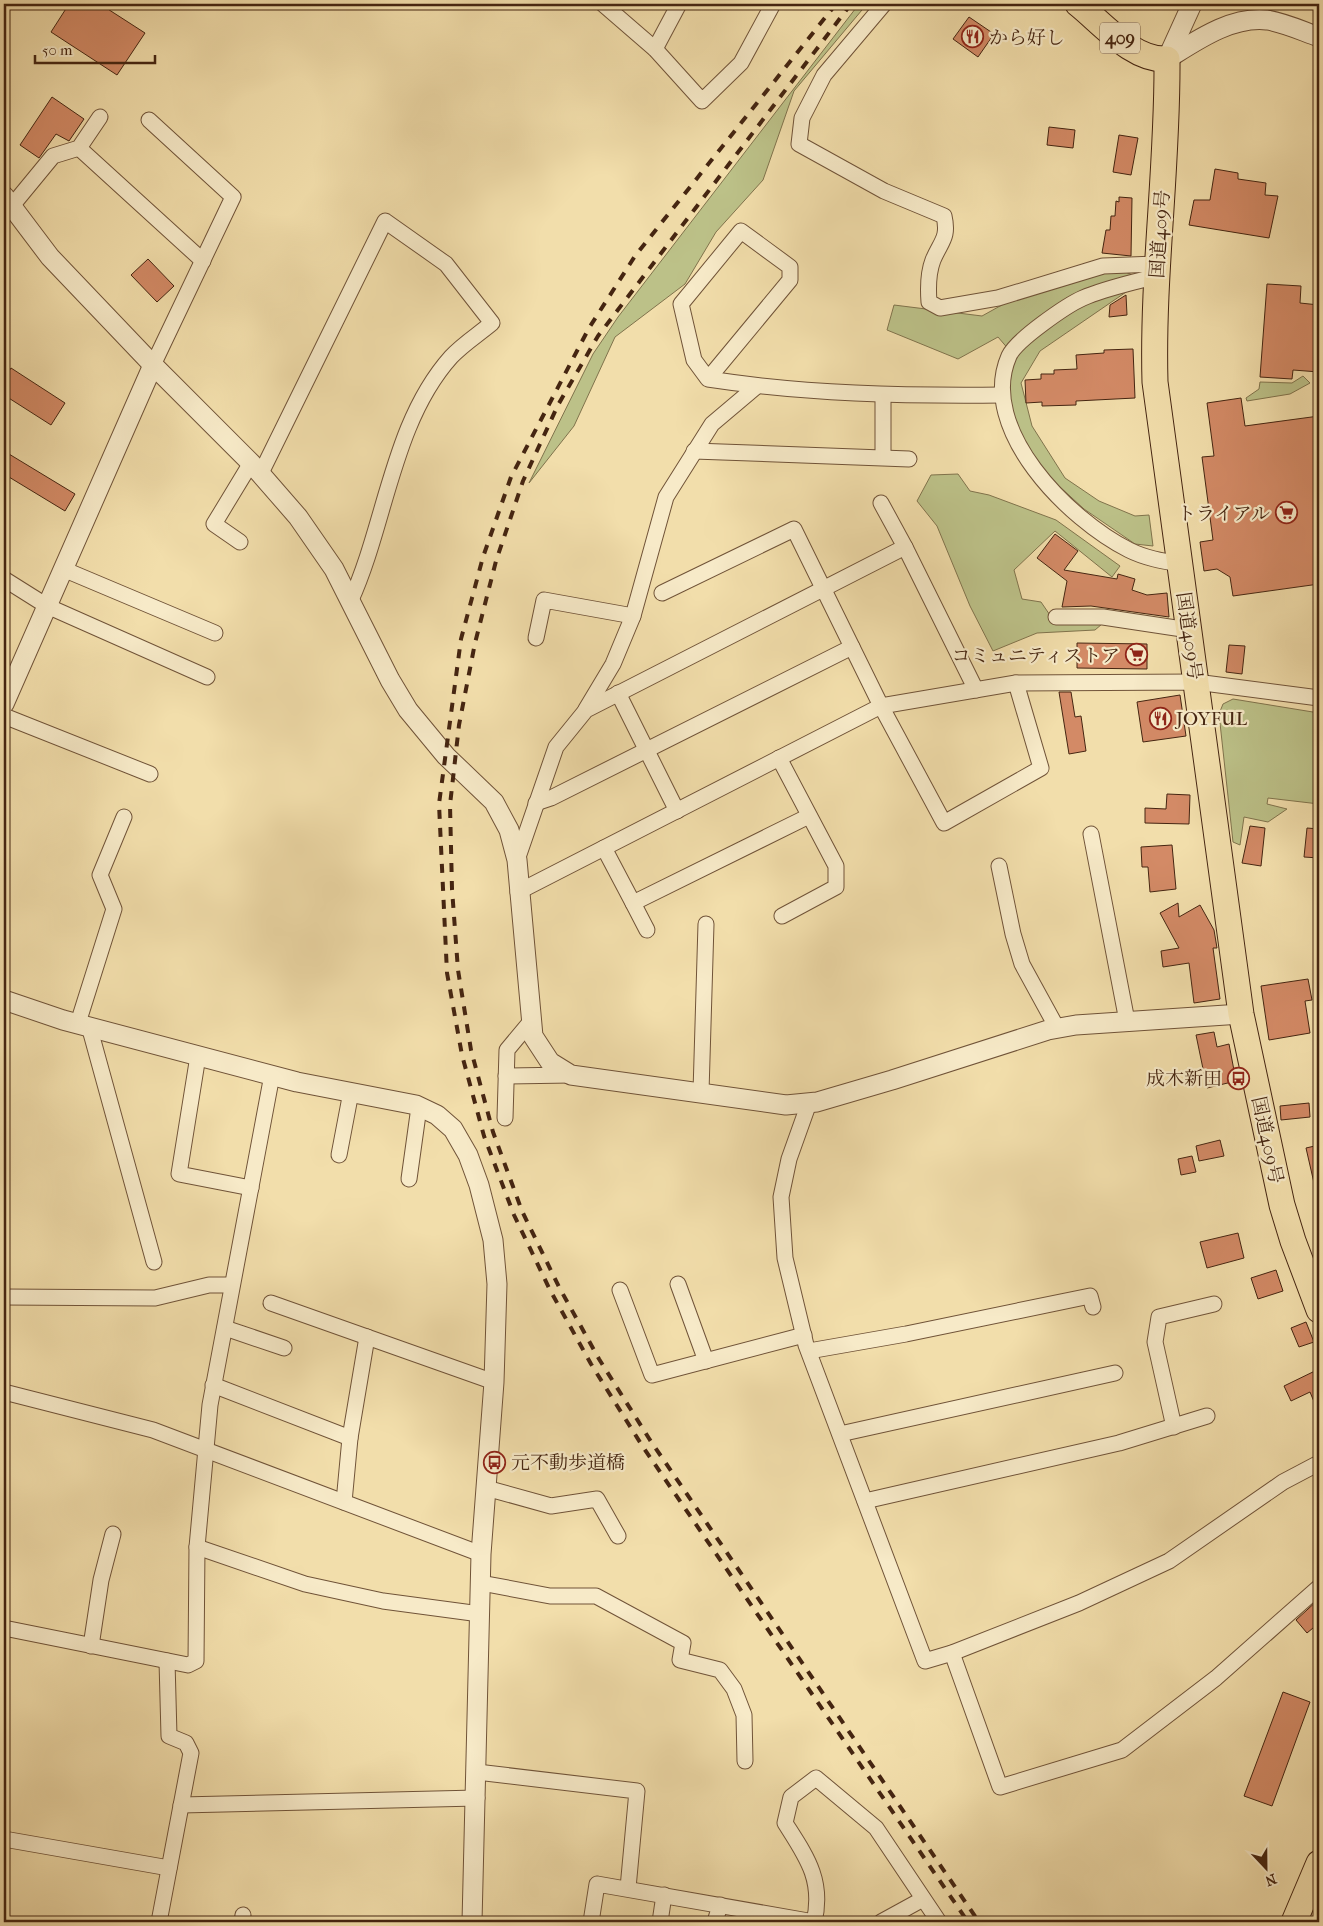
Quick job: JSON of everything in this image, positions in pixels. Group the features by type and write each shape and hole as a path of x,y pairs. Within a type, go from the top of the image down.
{"highway":[{"name":"409","path":"1078,4 1137,51 1157,59 1167,59"},
{"name":"国道409号","path":"1167,59 1167,103 1153,324 1155,382 1241,1014 1282,1205 1293,1241 1319,1310"},
{"path":"1294,1922 1319,1863"}],"street":[{"path":"604,4 655,49 702,101 741,63 773,4"},
{"path":"655,49 679,4"},
{"path":"884,4 824,75 802,118 798,144 884,191 944,216 947,230 932,262 928,289 929,302 940,308 998,298 1103,266 1156,270"},
{"path":"1167,59 1192,4"},
{"path":"1167,59 1206,35 1245,22 1265,20 1280,22 1319,36"},
{"path":"100,117 79,148 53,156 6,200 50,256 153,365 256,468 298,517 334,569 390,680 408,710 446,756 494,802 509,830 517,860 518,892 534,1036 550,1062 571,1075"},
{"path":"4,704 153,365 233,197 149,120"},
{"path":"79,148 203,261"},
{"path":"240,542 214,524 256,468 385,221 446,264 492,323 452,357 427,392 401,448 364,572 350,602"},
{"path":"708,379 790,280 790,268 741,231 681,304 694,360 708,379 757,386 883,395 1002,395"},
{"path":"1156,270 1083,298 1031,332 1009,354 1002,382 1002,395 1016,440 1040,478 1076,515 1128,550 1158,561 1180,564"},
{"path":"517,860 556,747 586,710 613,664 633,616 666,497 712,424 757,386"},
{"path":"883,395 883,458"},
{"path":"694,451 909,459"},
{"path":"881,503 976,690"},
{"path":"662,593 794,529 881,706 944,823 1041,768 1016,683"},
{"path":"586,710 905,547"},
{"path":"63,569 214,633"},
{"path":"4,579 47,606 207,676"},
{"path":"536,638 544,600 633,616"},
{"path":"1056,617 1103,617 1189,630"},
{"path":"536,803 551,798 852,647"},
{"path":"518,892 881,706 1016,683 1196,682 1319,698"},
{"path":"618,694 676,811"},
{"path":"4,716 150,774"},
{"path":"779,758 836,866 836,887 782,916"},
{"path":"633,903 809,816"},
{"path":"124,817 100,875 114,909 84,1025 154,1262"},
{"path":"1092,834 1127,1021"},
{"path":"604,848 647,930"},
{"path":"999,866 1013,934 1022,964 1057,1028"},
{"path":"701,1092 706,924"},
{"path":"4,1000 84,1025 272,1076 419,1106 437,1115 453,1129 468,1155 479,1185 493,1240 497,1284 494,1382 481,1554 477,1798 472,1922"},
{"path":"506,1076 571,1075 786,1105 809,1103 892,1080 1057,1028 1127,1021 1241,1014"},
{"path":"505,1118 507,1050 532,1020"},
{"path":"198,1056 179,1174 251,1188"},
{"path":"4,1628 188,1665 196,1660 197,1547 204,1449 224,1328 272,1076"},
{"path":"340,1155 351,1092"},
{"path":"809,1103 788,1159 782,1197 784,1258 809,1351 925,1661 952,1653 1079,1602 1169,1561 1283,1482 1319,1463"},
{"path":"409,1179 419,1106"},
{"path":"678,1284 706,1361"},
{"path":"4,1296 155,1298 208,1285 232,1285"},
{"path":"620,1290 652,1376 804,1335"},
{"path":"809,1351 906,1334 1090,1296 1094,1307"},
{"path":"271,1303 494,1382"},
{"path":"1174,1427 1156,1342 1159,1316 1214,1304"},
{"path":"224,1328 284,1348"},
{"path":"344,1502 350,1438 367,1337"},
{"path":"840,1434 1115,1373"},
{"path":"214,1386 350,1438"},
{"path":"4,1392 153,1430 481,1554"},
{"path":"866,1501 1119,1443 1207,1416"},
{"path":"486,1488 551,1506 597,1499 618,1536"},
{"path":"91,1646 101,1580 113,1534"},
{"path":"197,1547 305,1584 383,1600 480,1614"},
{"path":"481,1583 550,1596 596,1596 683,1643 680,1660 720,1670 734,1689 744,1715 745,1761"},
{"path":"952,1653 1000,1788 1122,1750 1216,1678 1319,1587"},
{"path":"159,1922 191,1753 186,1744 169,1736 167,1661"},
{"path":"477,1772 637,1791 628,1888"},
{"path":"591,1922 598,1884 814,1922 818,1907 812,1865 785,1823 791,1797 816,1778 876,1828 939,1922"},
{"path":"181,1805 477,1798"},
{"path":"4,1839 169,1868"},
{"path":"660,1922 664,1895"},
{"path":"881,1922 923,1899"},
{"path":"716,1922 720,1905"}],"green space":[{"path":"859,4 867,4 794,91 763,180 716,232 685,284 615,337 574,426 529,483 593,354 618,317"},
{"path":"1105,271 1125,272 1133,275 1129,290 1040,351 1021,383 1032,426 1065,478 1099,501 1135,516 1149,515 1153,546 1135,544 1084,509 1047,475 1018,431 1006,384 1016,358 998,337 958,359 887,330 894,305 982,316 1009,301"},
{"path":"1303,376 1310,383 1290,394 1247,401 1246,398 1259,389 1260,382 1292,383"},
{"path":"958,474 970,491 989,495 1056,520 1120,566 1112,577 1055,531 1014,570 1022,599 1041,602 1054,621 1102,624 1095,630 1037,633 993,651 970,606 937,526 917,501 931,475"},
{"path":"1233,699 1319,713 1319,804 1268,798 1267,804 1287,809 1268,822 1244,817 1240,845 1233,842 1219,714 1223,704"}],"building":[{"path":"69,4 100,4 145,33 117,75 51,32"},
{"name":"から好し","path":"969,17 994,34 978,57 953,39"},
{"path":"52,97 84,119 69,141 56,134 39,158 20,145"},
{"path":"1049,127 1075,130 1073,148 1047,145"},
{"path":"1119,135 1138,138 1131,175 1113,172"},
{"path":"1215,169 1238,173 1238,179 1266,183 1265,195 1278,196 1269,238 1189,225 1194,200 1210,200"},
{"path":"1119,197 1132,198 1131,256 1102,253 1106,230 1110,230 1111,216 1115,216 1116,201 1119,202"},
{"path":"148,259 174,286 157,302 131,275"},
{"path":"1267,284 1301,286 1300,303 1319,305 1319,372 1293,370 1292,379 1260,377"},
{"path":"1126,295 1127,315 1109,317 1110,305"},
{"path":"1133,349 1135,398 1076,401 1076,405 1042,406 1042,402 1026,403 1025,380 1041,379 1041,374 1054,374 1054,370 1077,369 1076,355 1104,353 1104,350"},
{"path":"11,368 65,403 51,425 4,395 4,379"},
{"path":"1241,398 1245,426 1319,416 1319,584 1233,596 1230,577 1217,569 1204,571 1200,542 1213,540 1202,457 1214,456 1207,403"},
{"path":"4,451 75,494 65,511 4,474"},
{"path":"1055,534 1078,551 1064,570 1117,579 1118,574 1135,579 1132,590 1147,595 1167,593 1169,617 1091,606 1062,607 1067,581 1037,558"},
{"path":"1077,643 1147,644 1147,669 1077,668"},
{"path":"1229,645 1245,646 1242,674 1226,672"},
{"path":"1059,692 1071,692 1075,717 1081,716 1086,751 1069,754"},
{"path":"1180,695 1186,736 1143,742 1137,702"},
{"path":"1167,794 1190,795 1189,824 1145,823 1145,808 1166,809"},
{"path":"1250,826 1265,828 1261,866 1242,863"},
{"path":"1307,828 1319,829 1319,858 1304,857"},
{"path":"1172,845 1176,889 1150,892 1148,867 1142,867 1141,847"},
{"path":"1178,903 1179,917 1200,905 1214,930 1217,948 1213,948 1220,999 1194,1003 1189,963 1163,967 1161,951 1179,948 1160,913"},
{"path":"1308,979 1312,1000 1305,1001 1310,1033 1269,1040 1261,986"},
{"path":"1214,1032 1217,1047 1229,1044 1236,1081 1207,1088 1196,1035"},
{"path":"1309,1103 1310,1117 1281,1120 1280,1106"},
{"path":"1220,1140 1224,1156 1199,1161 1196,1146"},
{"path":"1319,1145 1319,1183 1314,1183 1306,1148"},
{"path":"1192,1156 1196,1172 1181,1175 1178,1159"},
{"path":"1238,1233 1244,1258 1207,1268 1200,1242"},
{"path":"1276,1270 1283,1291 1258,1299 1251,1278"},
{"path":"1306,1322 1314,1342 1299,1347 1291,1328"},
{"path":"1319,1369 1319,1414 1310,1392 1291,1401 1284,1386"},
{"path":"1319,1599 1319,1623 1307,1633 1296,1620"},
{"path":"1283,1692 1310,1702 1272,1806 1244,1796"}],"railway":[{"path":"836,4 635,256 589,328 511,477 483,557 461,639 439,804 447,973 462,1055 484,1136 514,1215 550,1290 591,1364 643,1447 968,1922"},
{"path":"851,4 598,336 558,405 523,481 496,561 475,643 459,725 450,805 452,889 458,970 471,1050 493,1132 522,1211 559,1287 599,1359 650,1440 979,1922"}],"place":[{"name":"から好し","path":"973,37"},
{"name":"トライアル","path":"1286,513"},
{"name":"コミュニティストア","path":"1136,655"},
{"name":"JOYFUL","path":"1160,718"},
{"name":"成木新田","path":"1238,1078"},
{"name":"元不動歩道橋","path":"495,1462"}]}
